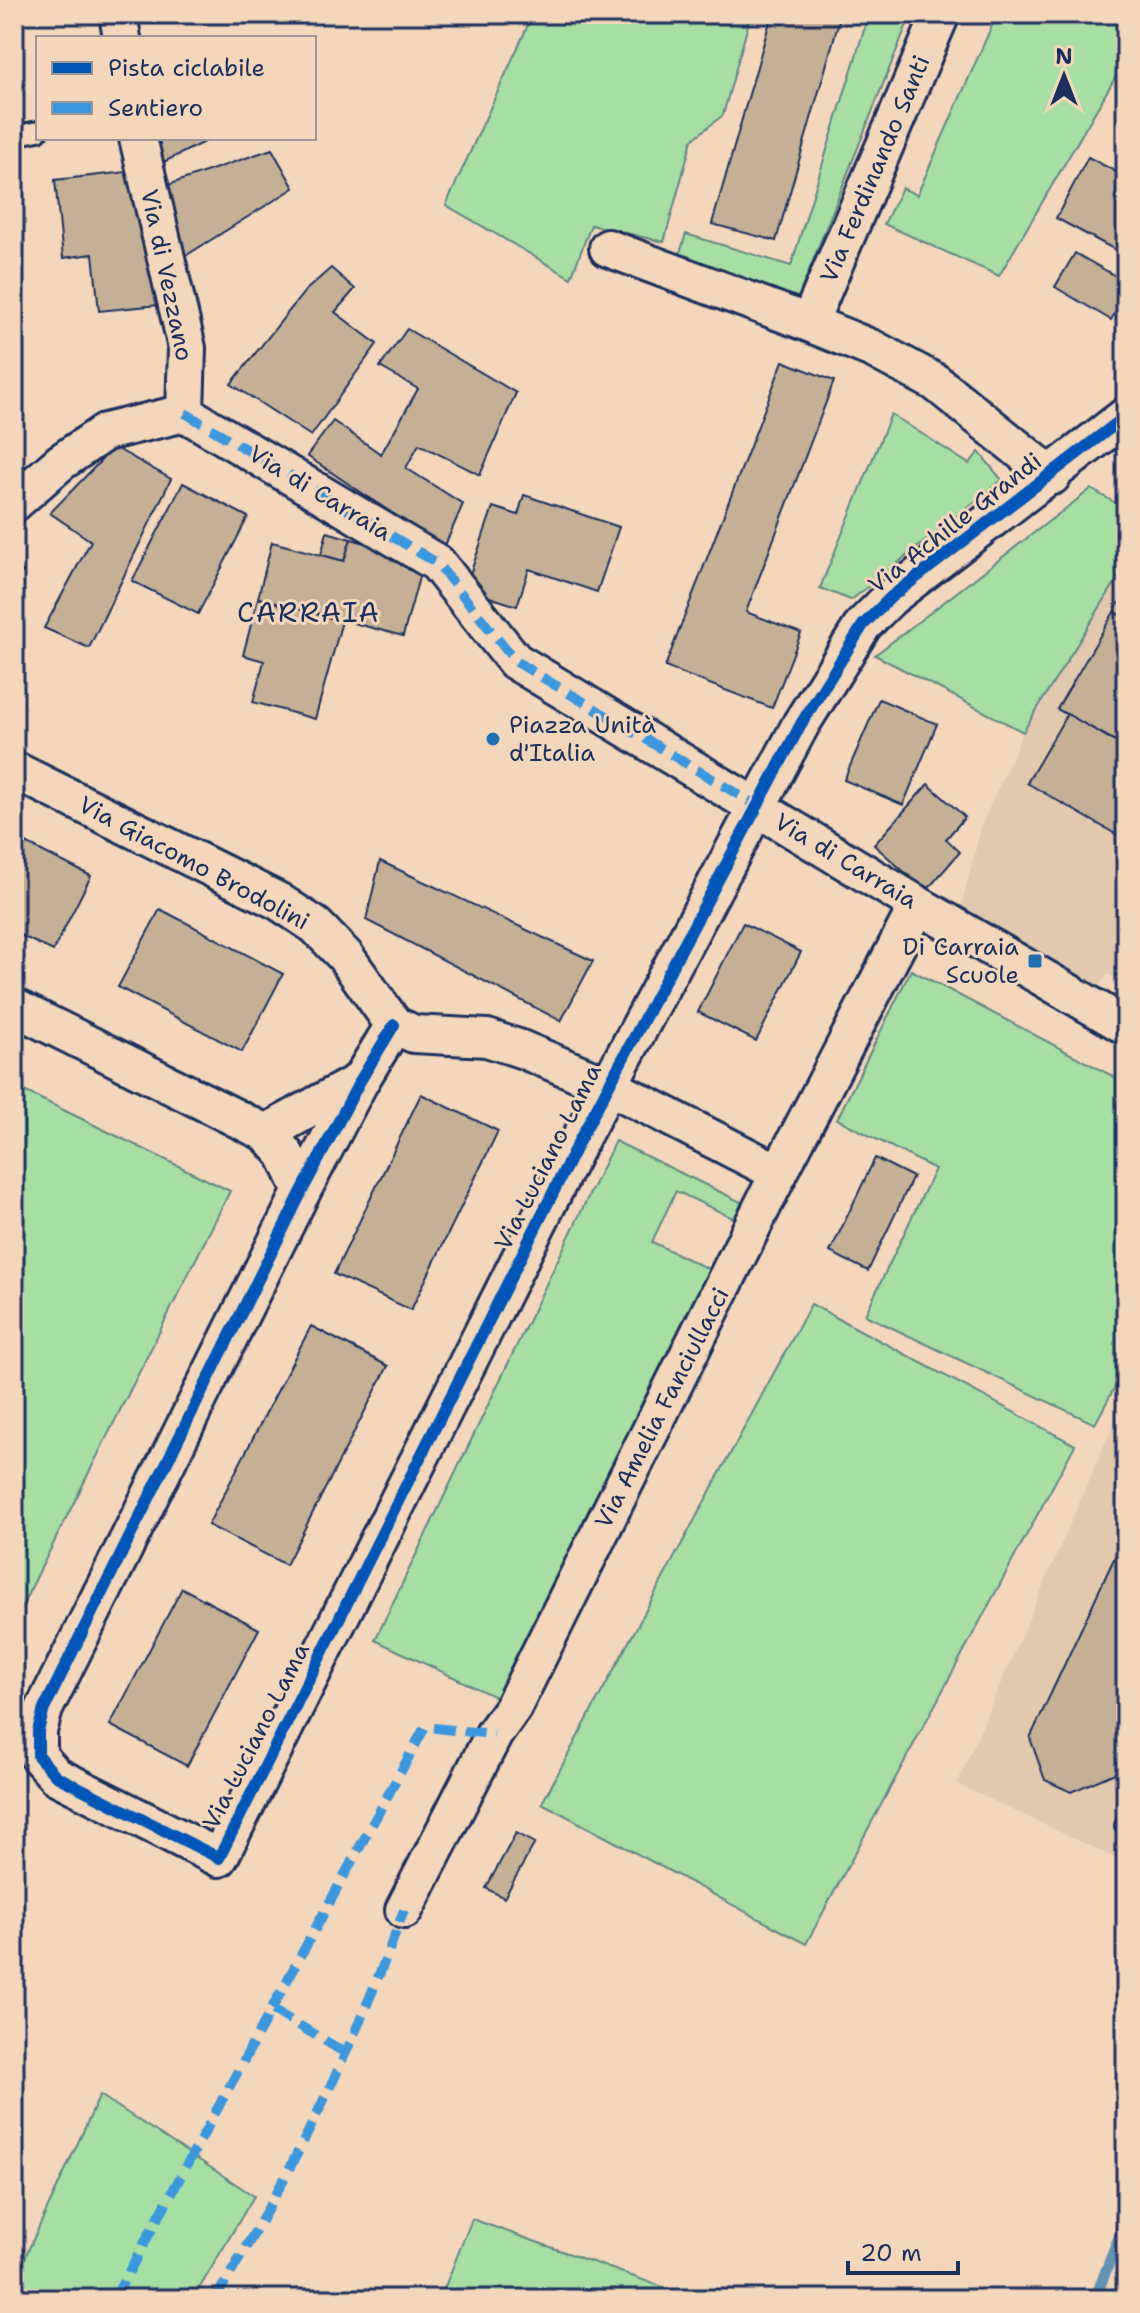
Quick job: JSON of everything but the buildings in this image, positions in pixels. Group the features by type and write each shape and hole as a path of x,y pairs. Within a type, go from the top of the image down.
{"street":[{"path":"118,14 122,36"},
{"name":"Via Ferdinando Santi","path":"809,323 941,14"},
{"name":"Via di Vezzano","path":"138,140 187,348 185,413"},
{"path":"608,248 873,349 935,382 1052,476"},
{"path":"14,503 61,462 105,432 185,413"},
{"name":"Via di Carraia","path":"185,413 437,563 515,661 918,905 1126,1026"},
{"name":"Via Achille Grandi","path":"759,807 801,724 863,625 891,597 1126,416"},
{"name":"Via Giacomo Brodolini","path":"14,770 278,901 316,926 345,956 394,1025"},
{"name":"Via Luciano Lama","path":"394,1025 360,1081 302,1191 44,1709 38,1731 38,1756 56,1776 219,1858 609,1086 759,807"},
{"name":"Via Amelia Fanciullacci","path":"404,1910 494,1734 513,1707 779,1173 918,905"},
{"path":"14,1007 266,1133 285,1154 302,1191"},
{"path":"394,1025 414,1034 487,1038 609,1086 779,1173"},
{"path":"266,1133 360,1081"}],"lane":[{"path":"18,135 36,131"}],"shaded area":[{"path":"1126,565 1126,985 1108,974 1094,992 960,911 982,824 1023,732"},
{"path":"1126,1395 1126,1863 957,1784"}],"green space":[{"path":"533,14 751,14 723,115 692,140 664,242 591,225 571,278 446,205"},
{"path":"869,14 911,14 798,298 679,256 686,234 791,266"},
{"path":"997,14 1126,14 1126,59 999,276 884,224 902,188 917,195"},
{"path":"891,414 969,464 979,452 1002,480 851,600 820,588"},
{"path":"1091,489 1126,509 1126,565 1023,732 875,655"},
{"path":"911,970 1126,1083 1126,1366 1095,1424 865,1315 935,1169 837,1119"},
{"path":"14,1086 230,1191 14,1622 14,1417 17,1410 14,1405"},
{"path":"615,1141 747,1205 739,1221 676,1191 652,1242 717,1273 510,1704 375,1640"},
{"path":"811,1304 1075,1445 806,1944 542,1803"},
{"path":"100,2095 254,2196 193,2299 14,2299 14,2281"},
{"path":"472,2219 696,2299 440,2299"}],"waterway":[{"path":"1095,2299 1126,2219"}],"marked path":[{"path":"185,413 437,563 515,661 759,807"},
{"path":"114,2299 425,1727 494,1734"},
{"path":"215,2299 269,2207 343,2060 404,1910"},
{"path":"273,2010 344,2052"}],"cycle path":[{"path":"394,1025 360,1081 302,1191 44,1709 38,1731 38,1756 56,1776 219,1858 577,1145 801,724 863,625 891,597 1126,416"}],"place":[{"name":"Piazza Unità d'Italia","path":"493,739"},
{"name":"Di Carraia Scuole","path":"1035,961"}],"district":[{"name":"CARRAIA","path":"309,612"}]}
